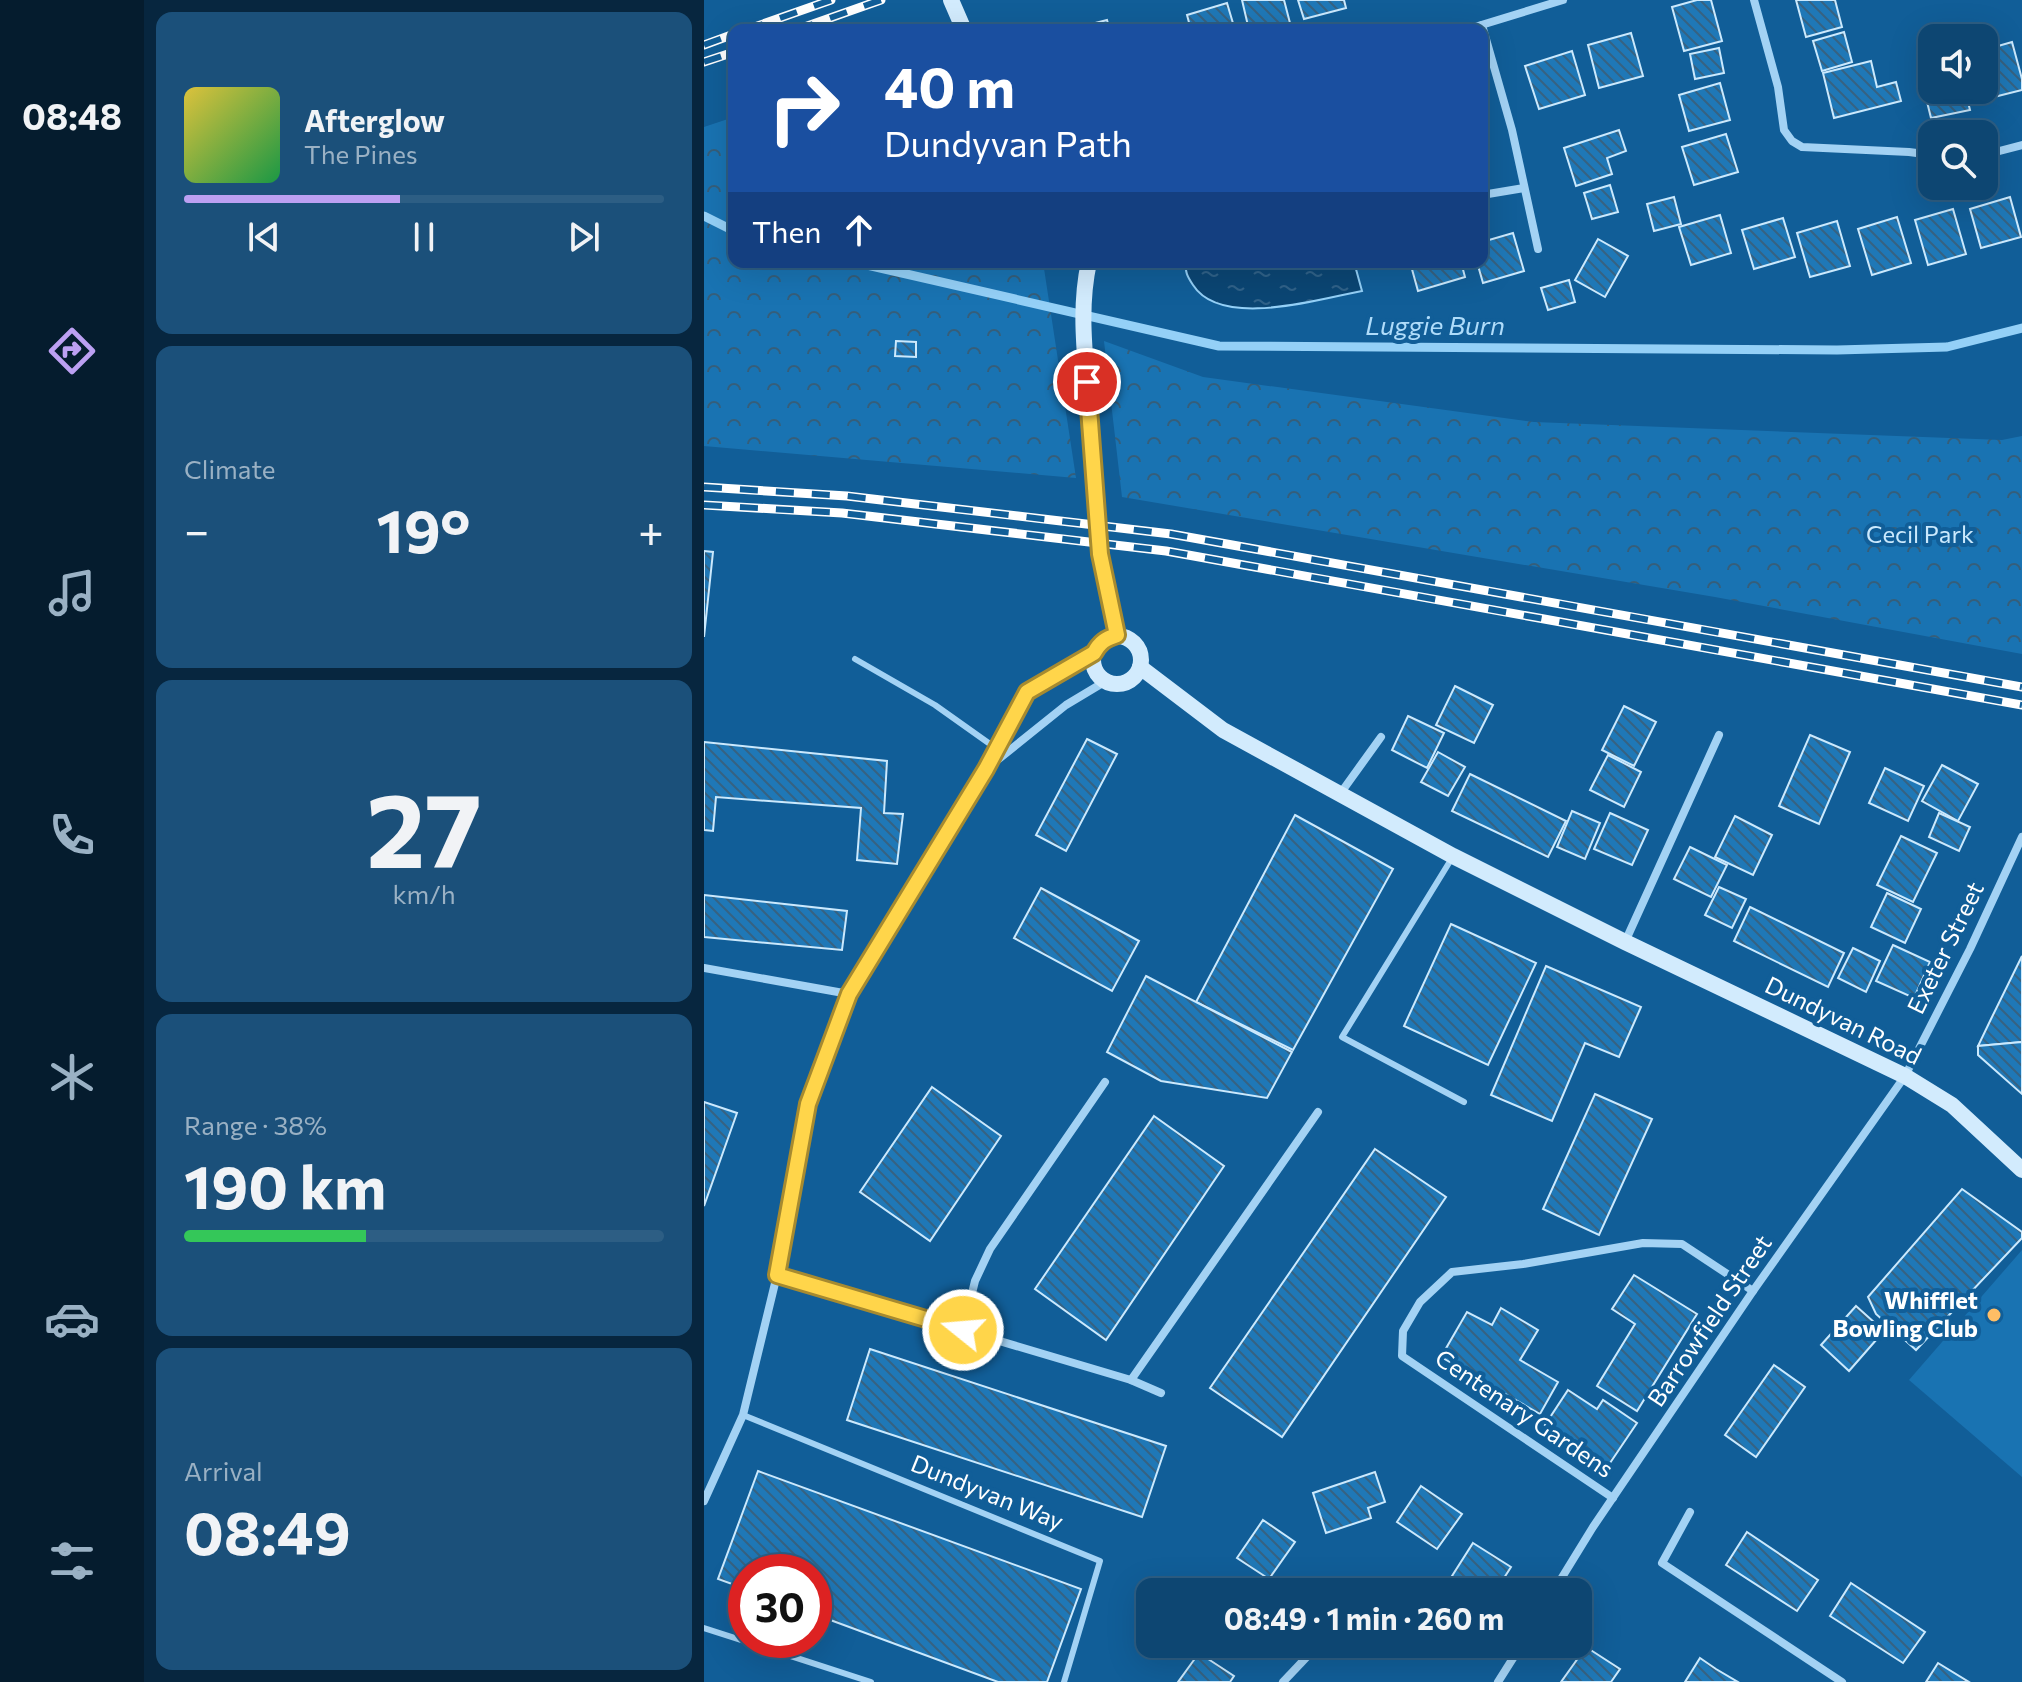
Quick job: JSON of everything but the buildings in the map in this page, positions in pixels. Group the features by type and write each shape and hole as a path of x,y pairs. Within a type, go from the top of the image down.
{"main road":[{"path":"951,0 961,24"},
{"name":"Dundyvan Road","path":"1088,268 1082,337 1100,554 1117,635 1135,644 1140,651 1140,667 1223,730 1453,856 1905,1076 1952,1105 2022,1170"},
{"path":"1117,635 1099,643 1094,653 1095,670 1114,684 1130,680 1140,667"}],"street":[{"path":"1485,24 1563,0"},
{"path":"1754,0 1778,87 1784,130 1792,141 1802,147 1918,153"},
{"path":"1488,46 1512,130 1538,249"},
{"path":"1998,151 2022,145"},
{"path":"1488,194 1524,188"},
{"path":"704,1503 743,1415 777,1275 808,1104 849,994 986,769 1027,692 1094,653"},
{"path":"986,769 1066,705 1106,681"},
{"path":"1625,942 1719,735"},
{"path":"1340,794 1381,737"},
{"name":"Exeter Street","path":"1905,1076 1970,949 2022,837"},
{"path":"2010,860 2022,864"},
{"path":"704,968 849,994"},
{"name":"Barrowfield Street","path":"1562,1578 1753,1291 1905,1076"},
{"path":"963,1330 975,1281 990,1249 1105,1082"},
{"path":"1131,1380 1318,1112"},
{"name":"Centenary Gardens","path":"1613,1498 1402,1356 1403,1331 1420,1302 1452,1272 1523,1264 1643,1243 1682,1244 1753,1291"},
{"path":"777,1275 1131,1380 1161,1393"},
{"path":"1690,1512 1662,1563 1842,1682"},
{"path":"1283,1682 1306,1658"},
{"path":"1498,1682 1513,1658"}],"lane":[{"path":"855,659 935,705 997,749"},
{"path":"1453,856 1342,1037 1464,1102"},
{"name":"Dundyvan Way","path":"743,1415 1100,1561 1064,1682"},
{"path":"704,1628 871,1682"}],"green space":[{"path":"728,119 728,268 1044,268 1076,478 704,446 704,127"},
{"name":"Cecil Park","path":"1104,341 1203,377 1534,422 2002,440 2022,436 2022,654 1715,597 1122,497"},
{"name":"Whifflet Bowling Club","path":"2022,1250 2022,1477 1909,1380"}],"water":[{"path":"1356,268 1362,291 1272,308 1225,306 1207,298 1193,285 1186,269"}],"waterway":[{"name":"Luggie Burn","path":"704,216 728,228"},
{"name":"Luggie Burn","path":"880,268 1219,346 1837,350 1947,347 2022,328"}],"railway":[{"path":"763,24 831,0"},
{"path":"813,24 881,0"},
{"path":"704,45 728,36"},
{"path":"704,62 728,54"},
{"path":"704,487 847,496 1171,534 2022,687"},
{"path":"704,505 842,513 1166,551 2022,705"}],"place":[{"name":"Whifflet Bowling Club","path":"1994,1315"}],"route":[{"path":"963,1330 777,1275 808,1104 849,994 986,769 1027,692 1094,653 1099,643 1117,635 1100,554 1087,382"}]}
